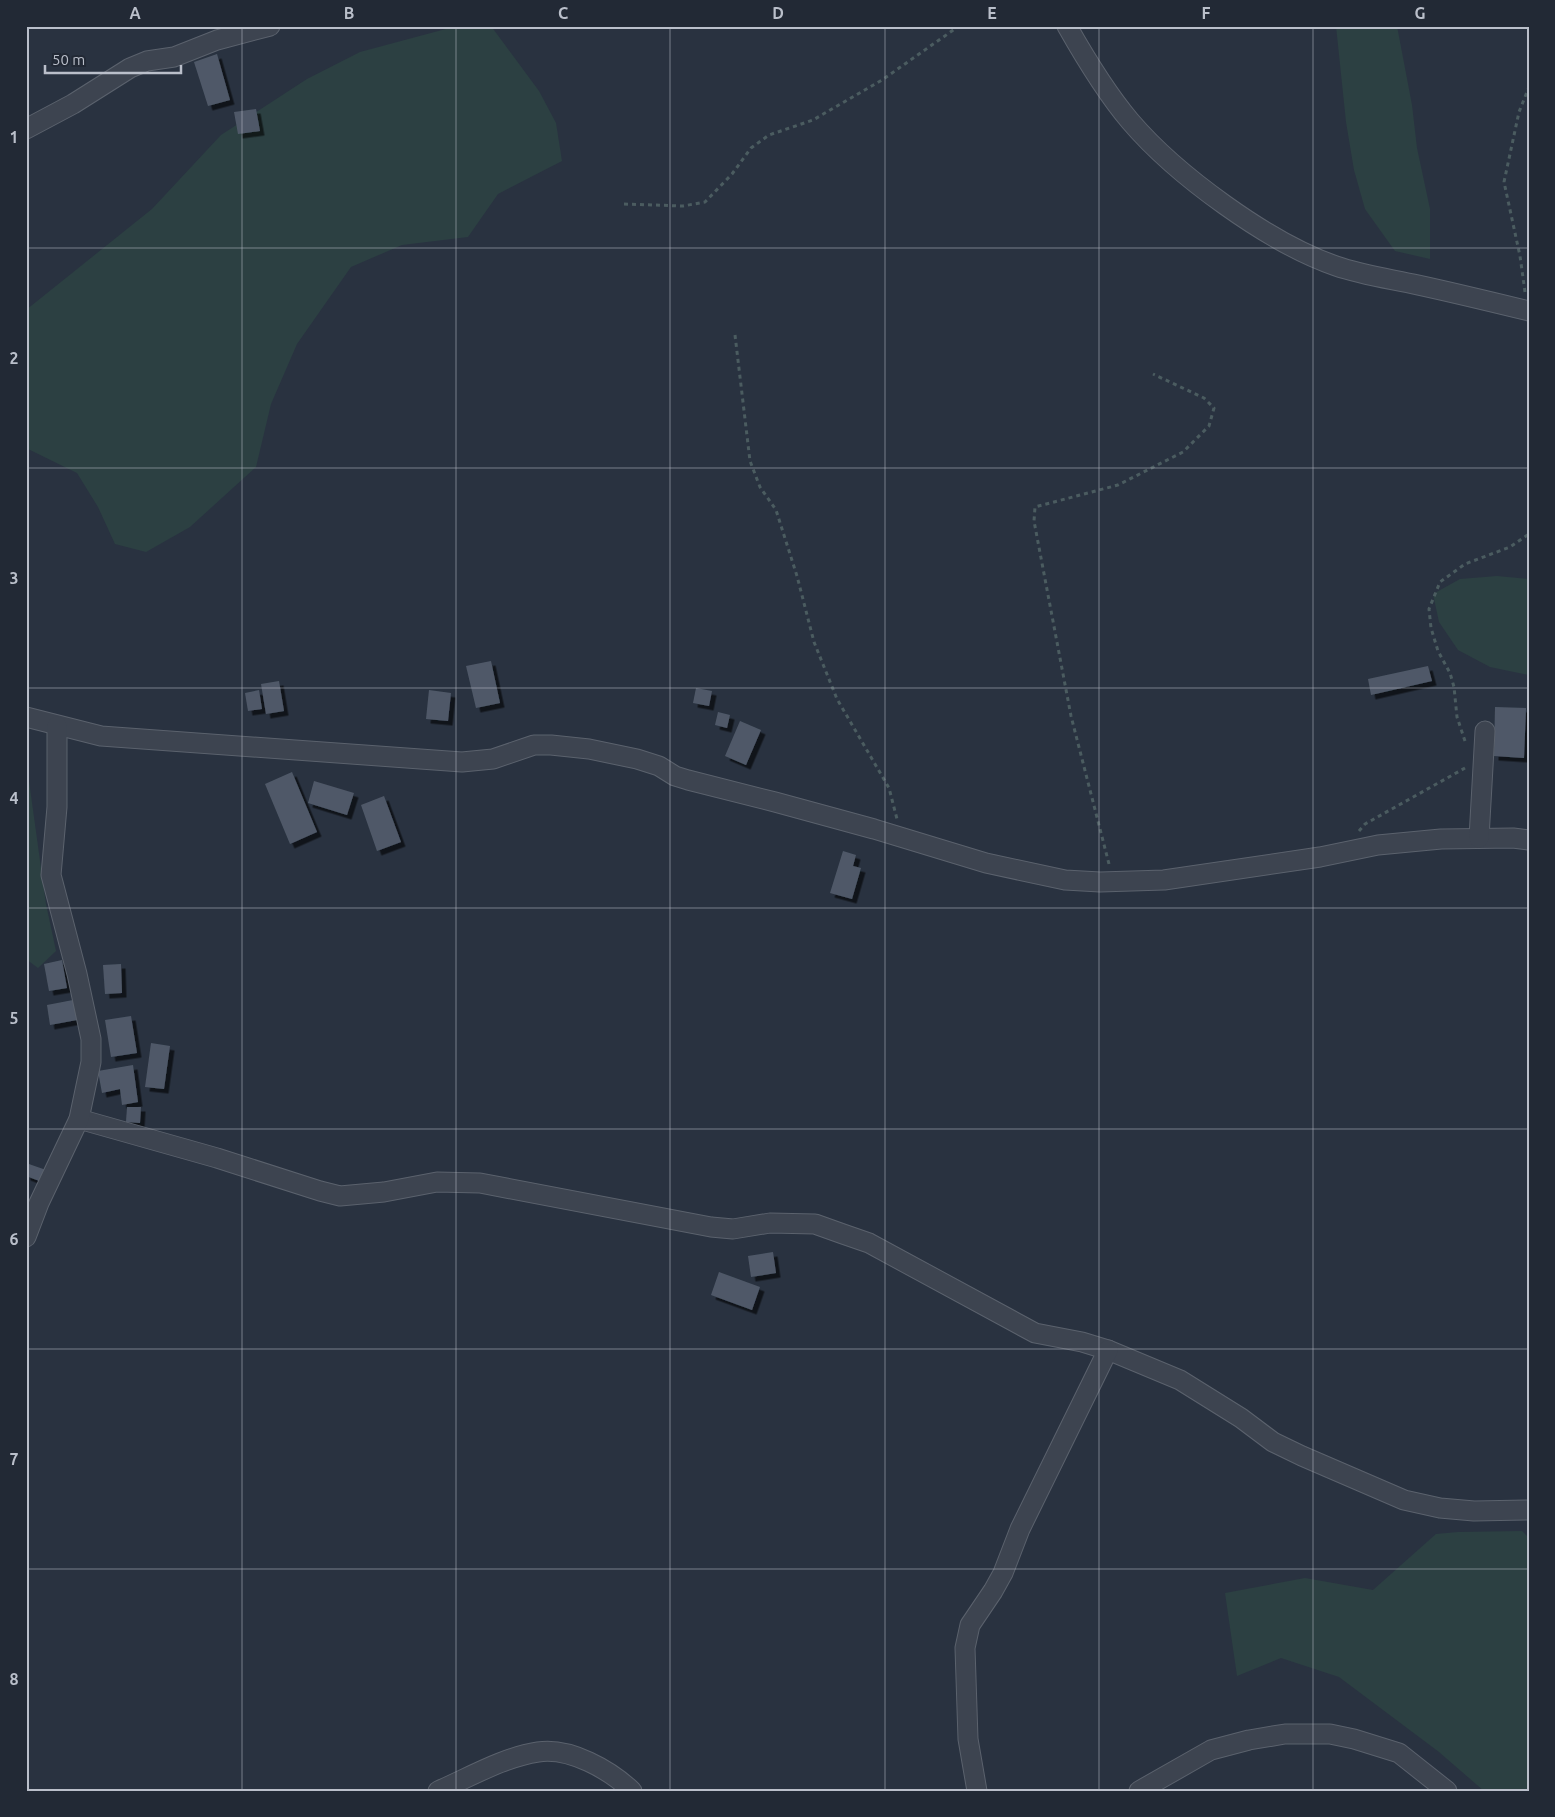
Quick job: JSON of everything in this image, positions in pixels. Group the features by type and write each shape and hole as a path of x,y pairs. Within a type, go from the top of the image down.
{"street":[{"path":"26,129 72,104 130,68 147,61 174,57 217,40 270,26"},
{"path":"1067,26 1123,112 1149,142 1175,166 1246,219 1306,254 1337,267 1528,310"},
{"path":"26,717 57,726 111,737 462,762 493,759 534,745 589,749 637,759 659,766 675,776 688,780 775,802 994,865 1065,880 1114,882 1164,880 1341,853 1378,845 1441,839 1529,840"},
{"path":"26,1237 39,1203 79,1119 89,1076 92,1048 77,974 61,920 51,875 57,807 57,726"},
{"path":"1479,838 1484,731"},
{"path":"79,1119 217,1158 340,1196 384,1192 437,1182 480,1183 711,1227 733,1229 770,1224 815,1224 869,1243 1035,1332 1082,1342 1108,1350 1180,1380 1241,1418 1273,1442 1404,1500 1440,1508 1474,1511 1529,1510"},
{"path":"977,1791 968,1739 965,1648 970,1625 1003,1573 1020,1529 1108,1350"},
{"path":"1139,1791 1211,1750 1249,1740 1285,1734 1330,1734 1354,1739 1399,1753 1446,1791"},
{"path":"438,1791 498,1764 540,1751 577,1756 598,1765 632,1791"}],"path":[{"path":"624,204 683,206 705,202 732,174 751,148 769,135 813,120 882,80 959,26"},
{"path":"1528,310 1520,256 1504,182 1519,112 1529,87"},
{"path":"735,335 750,461 760,487 776,510 797,576 814,642 837,699 888,788 896,812 899,837"},
{"path":"1114,882 1071,716 1034,521 1035,507 1118,485 1183,452 1209,426 1214,408 1204,398 1153,374"},
{"path":"1467,745 1457,717 1454,687 1450,673 1438,651 1430,628 1429,609 1440,582 1465,564 1510,546 1529,534"},
{"path":"1341,853 1365,824 1463,769 1483,760"}],"green space":[{"path":"457,26 491,26 539,91 556,123 562,161 498,194 468,237 402,245 351,267 297,344 271,404 256,467 190,527 146,552 115,544 98,507 77,473 26,448 26,310 152,209 221,135 307,79 360,52"},
{"path":"1336,26 1397,26 1412,105 1417,148 1430,209 1430,259 1395,251 1365,209 1354,170 1346,122"},
{"path":"1497,576 1529,579 1529,675 1490,667 1458,650 1439,622 1433,594 1460,579"},
{"path":"26,775 29,781 46,904 56,951 38,968 26,959"},
{"path":"1522,1531 1529,1538 1529,1791 1484,1791 1439,1752 1339,1677 1281,1658 1237,1676 1225,1593 1305,1578 1373,1590 1436,1534"}],"building":[{"path":"217,54 230,100 208,106 194,62"},
{"path":"256,109 260,131 238,134 234,112"},
{"path":"491,661 500,703 476,708 466,666"},
{"path":"1428,666 1432,681 1371,695 1368,679"},
{"path":"279,681 284,711 266,714 261,684"},
{"path":"696,688 712,691 709,706 693,703"},
{"path":"259,690 262,709 248,711 245,693"},
{"path":"429,690 451,693 448,721 426,719"},
{"path":"1495,707 1526,708 1524,758 1494,756"},
{"path":"718,712 730,715 727,728 715,725"},
{"path":"740,721 761,730 746,765 725,756"},
{"path":"292,772 317,832 290,844 265,784"},
{"path":"314,781 354,793 347,815 308,803"},
{"path":"384,796 401,842 377,851 361,805"},
{"path":"843,851 856,855 853,866 861,868 852,899 830,893"},
{"path":"62,960 67,988 49,991 44,964"},
{"path":"121,964 122,993 105,994 103,965"},
{"path":"73,1000 77,1020 50,1025 47,1005"},
{"path":"131,1016 137,1053 111,1057 105,1020"},
{"path":"151,1043 170,1046 164,1089 145,1087"},
{"path":"133,1065 138,1102 122,1105 120,1089 102,1093 98,1071"},
{"path":"127,1107 141,1107 140,1123 126,1122"},
{"path":"26,1163 46,1170 42,1182 26,1176"},
{"path":"773,1252 776,1273 751,1277 748,1256"},
{"path":"719,1272 760,1287 752,1310 711,1295"}]}
